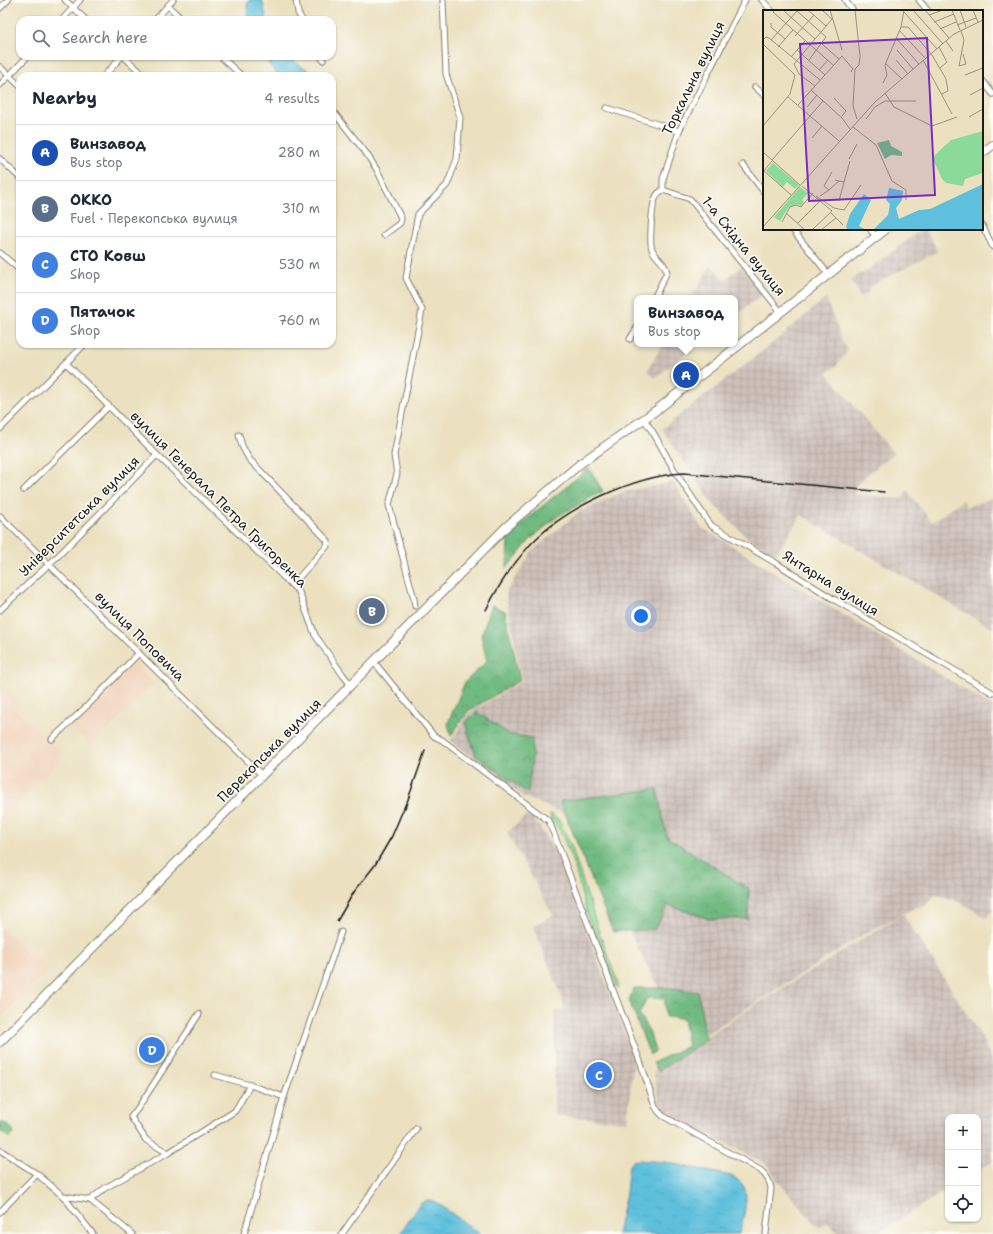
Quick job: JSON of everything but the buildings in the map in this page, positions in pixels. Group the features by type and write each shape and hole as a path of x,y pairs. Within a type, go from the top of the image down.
{"main road":[{"path":"983,152 993,145"},
{"name":"Перекопська вулиця","path":"738,346 885,230"},
{"name":"Перекопська вулиця","path":"0,1042 506,527 585,460 644,420 737,347"}],"street":[{"path":"0,8 8,0"},
{"path":"65,0 82,16"},
{"path":"66,16 80,0"},
{"path":"159,16 173,0"},
{"path":"296,0 300,16"},
{"path":"415,606 388,505 397,474 394,455 422,310 406,278 418,214 448,185 457,159 460,117 446,74 443,0"},
{"name":"Торкальна вулиця","path":"656,295 667,272 665,264 656,257 651,248 653,205 658,193 662,190 679,131 745,0"},
{"path":"762,0 771,10"},
{"path":"845,0 852,10"},
{"path":"920,0 927,10"},
{"path":"168,6 179,16"},
{"path":"0,85 24,60"},
{"path":"108,72 119,60"},
{"path":"127,60 141,72"},
{"path":"224,60 238,72"},
{"path":"0,67 16,82"},
{"path":"983,81 993,94"},
{"path":"755,87 763,94"},
{"path":"607,108 679,131"},
{"path":"336,115 366,153 377,170 401,218 400,223 384,235"},
{"path":"0,159 16,174"},
{"path":"743,165 763,191"},
{"name":"1-а Східна вулиця","path":"662,190 690,199 781,312"},
{"path":"983,227 993,247"},
{"path":"793,230 829,275"},
{"path":"871,230 876,237"},
{"path":"0,253 16,267"},
{"path":"630,339 634,333"},
{"path":"0,429 81,348"},
{"name":"вулиця Генерала Петра Григоренка","path":"66,363 157,455 292,585 300,595 316,635 351,685"},
{"path":"24,490 109,406"},
{"name":"Янтарна вулиця","path":"644,420 654,434 676,473 712,526 776,562 835,600 993,693"},
{"path":"239,434 242,446 249,459 329,543 292,585"},
{"name":"Університетська вулиця","path":"0,610 48,563 61,553 157,455"},
{"name":"вулиця Поповича","path":"0,516 262,775"},
{"path":"52,739 90,704 139,653"},
{"path":"374,662 434,736 442,740 549,821 641,1064 655,1106 663,1116 766,1174 772,1188 766,1234"},
{"path":"244,1234 284,1097 340,932"},
{"path":"168,1153 146,1140 131,1117 199,1014"},
{"path":"215,1075 284,1097"},
{"path":"90,1200 105,1188 168,1153 235,1111 250,1085"},
{"path":"342,1234 416,1129"},
{"path":"0,1150 37,1174 63,1196 93,1234"},
{"path":"0,1212 37,1174"},
{"path":"63,1196 90,1200 132,1234"}],"shaded area":[{"path":"921,230 926,230 938,251 869,287 867,294 860,297 851,279 865,272"},
{"path":"711,265 724,280 741,267 763,294 738,314 738,295 693,295"},
{"path":"826,298 843,343 848,350 837,365 827,373 894,454 865,476 856,485 855,494 902,499 907,491 932,522 963,500 966,507 993,498 993,629 801,515 775,556 749,539 713,504 662,429 787,332 786,331"},
{"path":"661,347 694,347 655,378 647,370"},
{"path":"673,482 701,527 993,707 993,908 987,918 956,900 935,895 925,906 916,907 866,933 695,1041 653,977 568,815 524,797 451,741 469,713 522,681 506,595 532,551 580,511 623,492"},
{"path":"134,663 154,684 91,746 70,726"},
{"path":"0,683 19,702 13,708 65,754 0,822"},
{"path":"530,812 559,858 634,1058 627,1122 554,1115 555,1012 564,1010 563,1000 533,926 553,915 507,833"},
{"path":"903,914 983,1039 993,1063 993,1161 981,1169 981,1114 945,1114 945,1191 876,1234 840,1234 827,1222 821,1227 815,1224 776,1179 768,1165 670,1117 661,1108 653,1071 760,1002"},
{"path":"0,927 49,970 0,1019"}],"green space":[{"path":"589,468 603,491 558,516 530,540 507,568 508,534"},
{"path":"492,605 505,611 520,680 468,711 451,736 448,723 465,682 487,661 481,636"},
{"path":"477,712 508,734 532,738 532,757 528,793 476,756 465,723"},
{"path":"657,789 667,837 749,889 748,919 709,919 668,905 655,929 613,932 560,801"},
{"path":"550,814 559,820 571,845 598,929 619,986 618,988 588,917 575,868 560,830 552,821"},
{"path":"634,988 671,988 698,992 706,1040 658,1071 653,1063 688,1046 683,1018 665,1017 665,998 647,998 639,1014 649,1031 655,1051 650,1055 629,1000"},
{"path":"0,1122 11,1127 14,1134 10,1138 0,1131"}],"water":[{"path":"249,0 262,0 266,16 248,16 247,6"},
{"path":"266,60 292,60 309,71 308,72 275,72"},
{"path":"633,1161 665,1162 731,1176 738,1180 745,1189 746,1194 744,1216 739,1234 617,1234 626,1193 629,1165"},
{"path":"427,1200 436,1202 480,1234 400,1234 420,1204"}],"railway":[{"path":"486,610 500,584 511,568 544,531 580,507 601,496 644,480 664,475 684,473 884,492"},
{"path":"405,808 425,751"},
{"path":"337,921 354,892 375,865 392,836 406,803"}],"place":[{"name":"Винзавод","path":"686,375"},
{"name":"ОККО","path":"372,611"},
{"name":"Пятачок","path":"152,1050"},
{"name":"СТО Ковш","path":"599,1075"}]}
